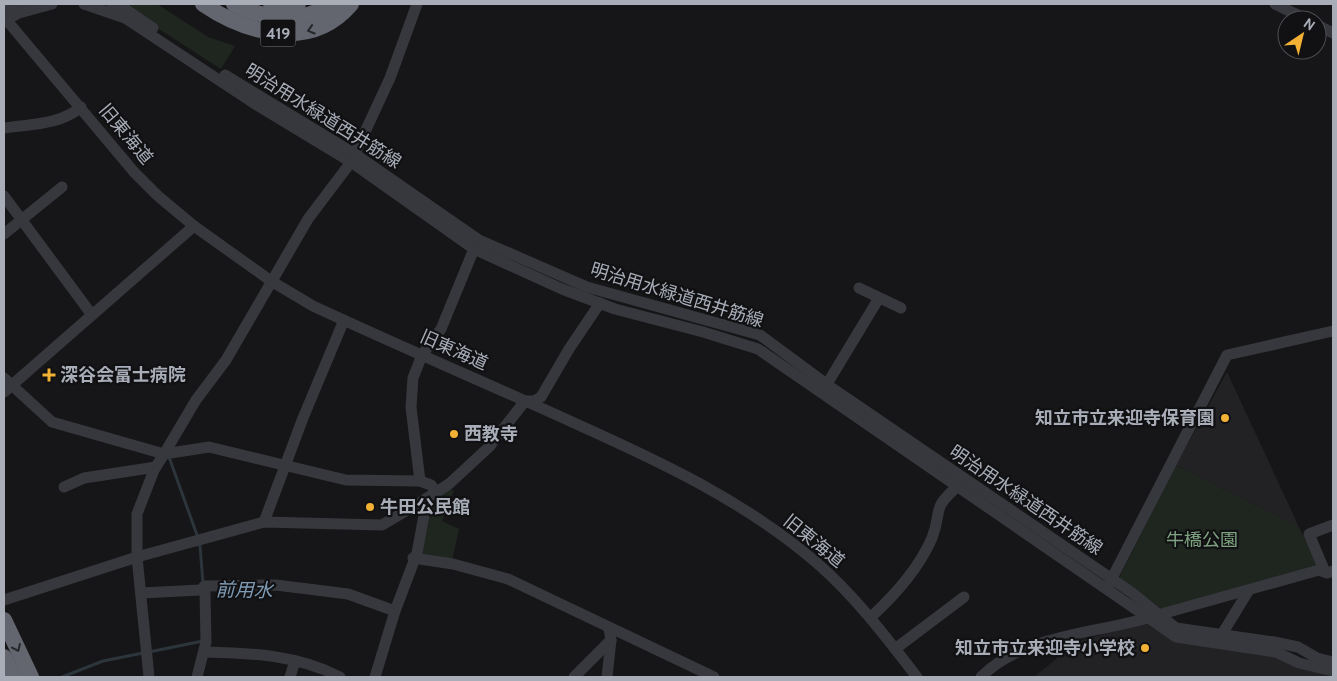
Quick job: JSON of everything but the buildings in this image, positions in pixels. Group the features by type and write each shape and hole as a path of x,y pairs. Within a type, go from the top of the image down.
{"highway":[{"name":"419","path":"203,4 222,17 262,32 302,33 334,19 351,4"},
{"name":"419","path":"234,4 273,17 291,17 310,15 332,4"},
{"name":"419","path":"271,4 298,4"},
{"path":"4,620 31,677"},
{"path":"4,656 14,677"}],"street":[{"path":"6,15 21,4"},
{"path":"6,15 52,4"},
{"path":"84,4 125,18 255,104 353,158 474,248 562,289 615,309 704,332 758,349 824,388 958,486 1109,583 1154,616 1176,637 1219,639 1298,648 1317,658 1333,662"},
{"name":"明治用水緑道西井筋線","path":"112,4 125,9 487,244 587,287 760,335 767,334 824,388 1109,583"},
{"path":"149,677 137,557 137,514 156,467 196,400 226,360 308,219 353,158 390,78 417,4"},
{"path":"1275,4 1287,10"},
{"name":"旧東海道","path":"6,15 134,172 194,226 271,281 313,306 672,467 745,510 817,563 871,617 917,677"},
{"path":"4,128 48,122 71,116 82,107"},
{"path":"4,234 62,187"},
{"path":"4,196 92,315"},
{"path":"194,226 92,315 6,385 52,422 164,454 209,446 346,480 420,481 431,485 436,492"},
{"path":"420,481 411,407 413,378 422,355 441,329 474,248"},
{"path":"859,288 901,308"},
{"path":"824,388 879,298"},
{"path":"4,600 137,557 264,522 382,525 449,484 489,447 525,400 534,401 541,397 568,349 600,303"},
{"path":"264,522 344,320"},
{"path":"1109,583 1227,355 1333,331"},
{"path":"758,349 767,334"},
{"path":"64,487 84,478 156,467"},
{"path":"871,617 887,602 917,565 932,538 938,506 958,486"},
{"path":"375,677 395,611 416,553 425,510 421,502"},
{"path":"1329,572 1309,534 1333,525"},
{"path":"413,558 453,564 508,579 610,634 632,637 714,677"},
{"path":"981,677 991,667 1009,656 1044,643 1154,616 1320,570 1329,572"},
{"path":"140,593 276,585 348,594 395,611"},
{"path":"197,677 205,652 206,642 203,589"},
{"path":"1219,639 1249,590"},
{"path":"895,648 964,597"},
{"path":"574,677 610,634"},
{"path":"606,677 610,634"},
{"path":"1219,639 1276,652 1299,663 1333,672"},
{"path":"205,652 278,656 307,663 340,677"},
{"path":"290,677 295,661"}],"shaded area":[{"name":"知立市立来迎寺保育園","path":"1227,372 1299,527 1176,465"},
{"name":"知立市立来迎寺小学校","path":"1145,623 1174,641 1268,654 1333,677 1034,677 1078,641"}],"green space":[{"path":"120,4 157,4 208,37 235,46 221,69"},
{"name":"牛橋公園","path":"1176,465 1299,527 1317,565 1162,609 1119,578"},
{"path":"450,489 454,491 442,521 459,529 452,561 422,554 431,505 434,500"}],"waterway":[{"path":"169,457 197,535"},
{"path":"200,546 203,583"},
{"name":"前用水","path":"149,652 203,641"},
{"name":"前用水","path":"62,677 103,661 143,653"}],"place":[{"name":"深谷会富士病院","path":"49,375"},
{"name":"知立市立来迎寺保育園","path":"1225,418"},
{"name":"西教寺","path":"454,434"},
{"name":"牛田公民館","path":"370,507"},
{"name":"知立市立来迎寺小学校","path":"1145,648"}]}
